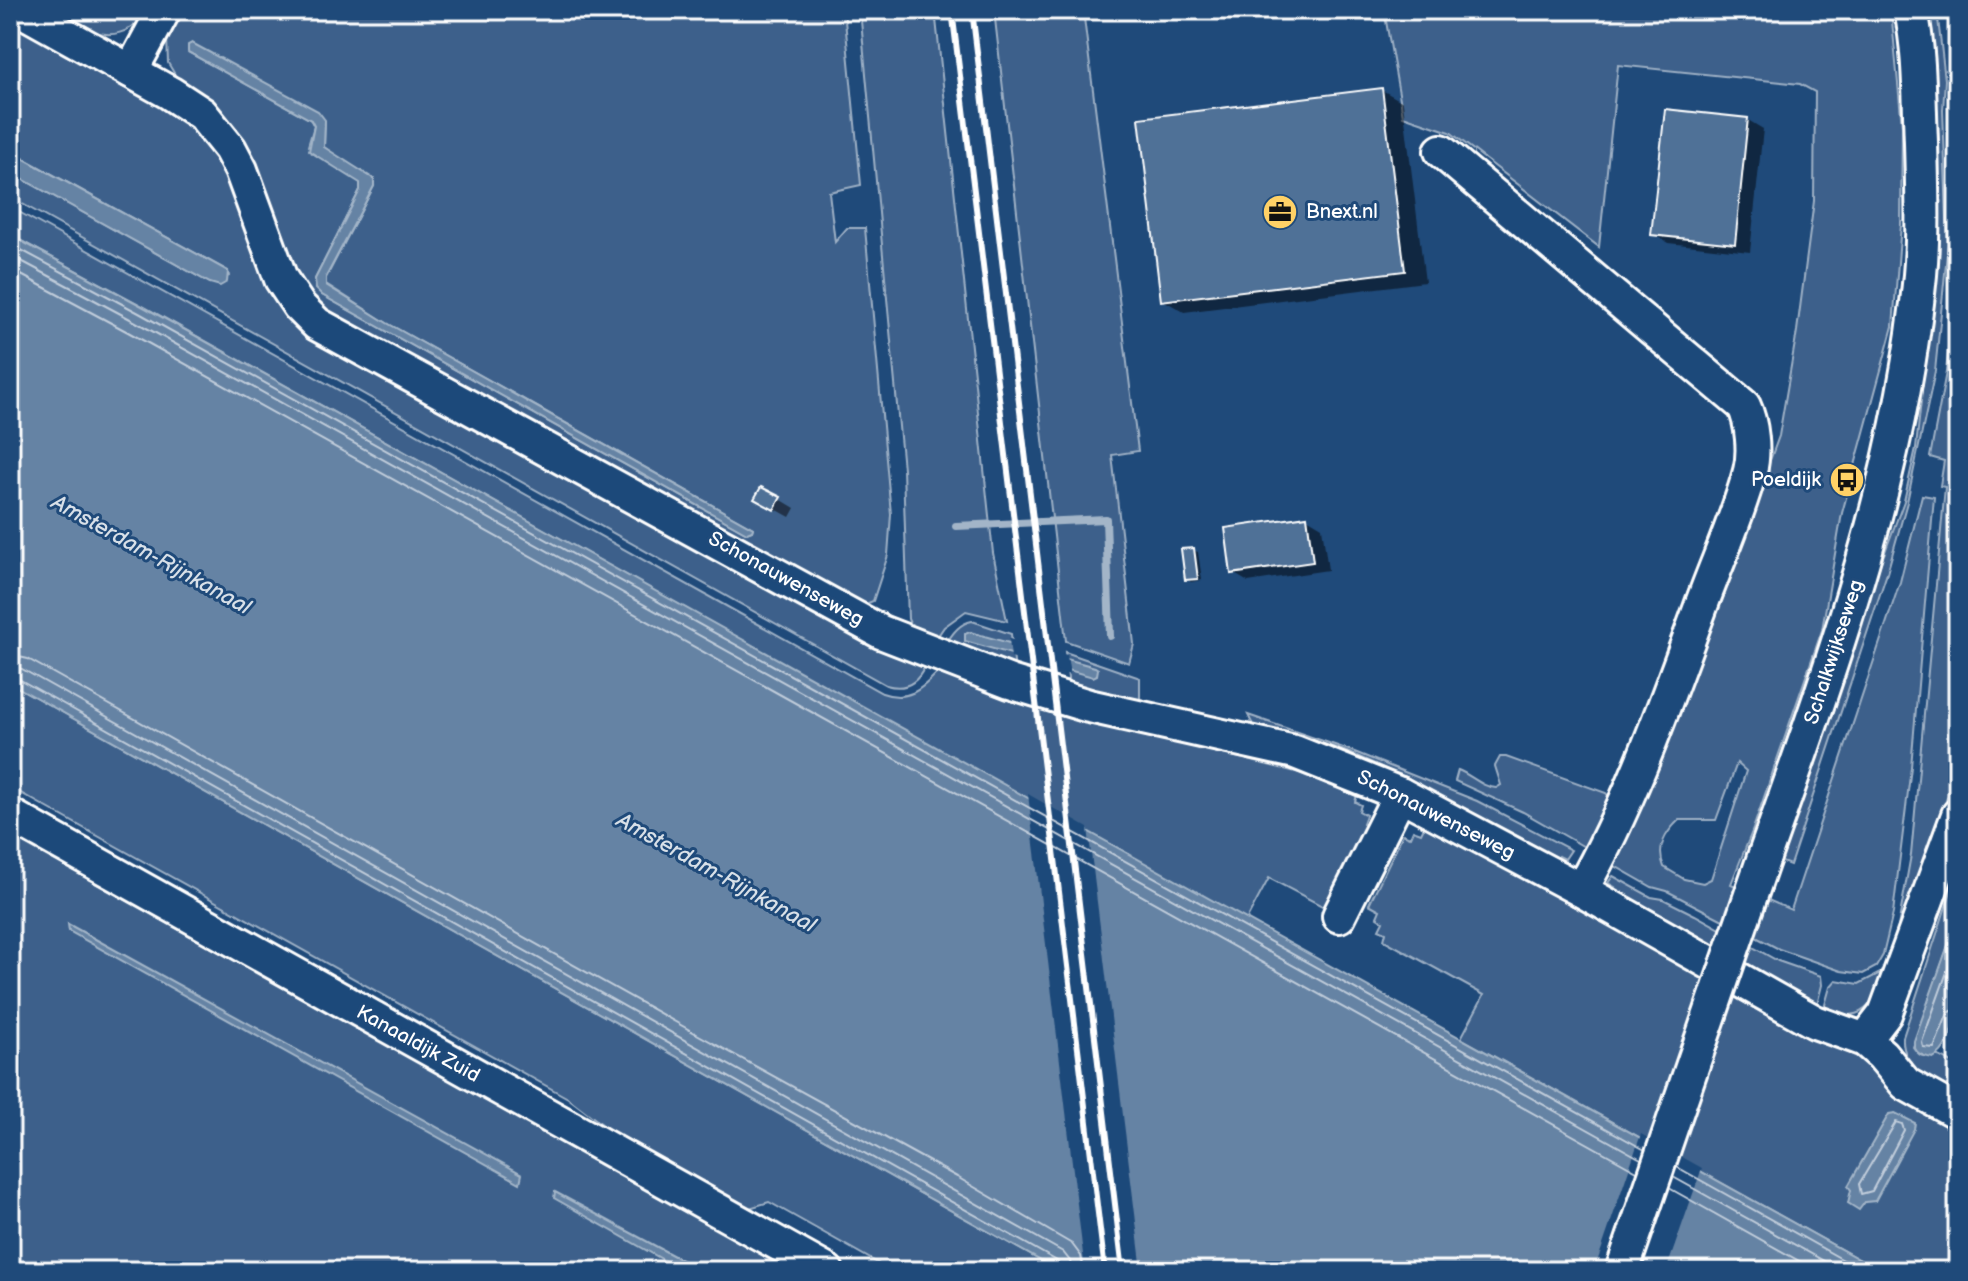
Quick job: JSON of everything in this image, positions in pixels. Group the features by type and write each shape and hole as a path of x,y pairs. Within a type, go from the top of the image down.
{"street":[{"name":"Schonauwenseweg","path":"21,10 202,114 225,142 241,170 281,279 299,306 317,324 881,632 1010,682 1089,706 1295,752 1400,794 1581,890 1815,1022 1865,1040 1906,1084 1958,1113"},
{"path":"131,71 164,10"},
{"name":"Schalkwijkseweg","path":"1622,1271 1838,650 1878,505 1903,394 1920,274 1922,172 1918,41 1911,10"},
{"path":"1441,151 1744,406 1750,419 1751,468 1635,778 1598,861 1581,890"},
{"path":"1339,916 1400,794"},
{"name":"Kanaaldijk Zuid","path":"10,815 827,1271"},
{"path":"1865,1040 1885,1014 1958,815"}],"shaded area":[{"path":"46,10 111,10 117,13 148,10 125,31 112,34 87,30"},
{"path":"177,10 844,10 861,185 829,192 835,242 847,228 865,228 891,514 888,555 873,601 861,606 336,320 311,301 168,63 167,38","holes":["188,52 325,121 324,147 374,186 326,278 326,284 387,323 753,528 752,531 747,533 322,295 315,279 361,183 308,146 314,126 310,119"]},
{"path":"860,10 935,10 993,553 1007,621 966,611 944,627 933,643 916,637 908,619 903,469"},
{"path":"994,10 1083,10 1138,451 1112,455 1134,644 1129,663 1066,641"},
{"path":"1384,10 1891,10 1902,126 1901,224 1893,326 1842,513 1822,630 1731,884 1791,910 1900,582 1922,495 1934,497 1911,767 1893,913 1883,955 1876,967 1863,974 1841,971 1779,949 1608,862 1738,547 1779,436 1814,201 1815,92 1800,84 1618,65 1599,247 1450,132 1403,116","holes":["1737,763 1746,771 1711,879 1703,883 1684,879 1664,867 1662,847 1674,825 1679,820 1716,820"]},
{"path":"1924,10 1937,10 1945,80 1943,110 1948,244 1935,371 1907,502 1887,573 1790,865 1779,861 1864,608 1904,501 1916,448 1927,343"},
{"path":"1952,10 1958,10 1958,142 1951,40 1956,39"},
{"path":"10,17 173,108 219,151 267,281 867,641 924,668 921,674 908,685 886,685 10,197 10,172 210,283 229,276 228,271 10,151"},
{"path":"10,207 882,693 899,696 913,693 937,673 1079,718 1308,775 1357,795 1355,802 1361,805 1359,811 1366,815 1363,823 1369,827 1324,907 1269,878 1246,921 143,306 10,235"},
{"path":"1958,259 1958,765 1892,960 1911,855 1945,487 1940,486 1944,461 1930,457 1946,372"},
{"path":"972,621 1011,634 1015,672 944,648 955,631"},
{"path":"1065,652 1140,678 1140,704 1069,687"},
{"path":"10,683 1059,1271 892,1271 769,1202 746,1209 628,1144 568,1098 10,787"},
{"path":"1248,715 1352,751 1477,801 1571,850 1565,859 1559,856 1555,863 1384,768 1333,747 1253,725"},
{"path":"1500,757 1606,793 1615,805 1588,849 1523,812 1455,781 1458,770 1486,786 1496,788 1501,785 1495,766"},
{"path":"1427,821 1764,1014 1864,1060 1958,1126 1958,1271 1880,1271 1461,1038 1484,995 1384,940 1386,932 1379,929 1383,921 1377,917 1380,910 1369,904 1403,834 1410,837 1413,830 1421,833"},
{"path":"10,836 483,1098 805,1271 10,1271"},
{"path":"1958,870 1958,917 1913,1047 1922,1056 1940,1057 1958,1067 1958,1099 1913,1067 1904,1048 1903,1037"},
{"path":"1613,876 1651,897 1663,899 1695,915 1778,961 1821,976 1816,1009 1611,894 1615,887 1608,883"},
{"path":"1884,971 1865,1009 1849,1015 1823,1012 1830,987 1836,980 1859,984"}],"water":[{"path":"192,43 318,111 325,120 324,147 374,179 374,186 326,277 326,285 387,323 753,528 752,531 747,533 322,295 316,289 315,279 360,190 360,183 309,151 314,126 311,120 188,52 188,45"},
{"path":"10,151 228,271 227,282 220,286 210,283 10,172"},
{"name":"Amsterdam-Rijnkanaal","path":"10,235 1880,1271 1059,1271 10,683"},
{"path":"970,632 1095,667 1098,669 1097,675 1093,677 965,641 965,634"},
{"path":"1958,917 1959,971 1955,1015 1943,1049 1933,1058 1919,1053 1914,1041"},
{"path":"68,924 522,1174 520,1183 69,931"},
{"path":"1895,1113 1915,1123 1914,1129 1875,1201 1865,1202 1859,1210 1848,1203 1851,1190 1848,1186 1889,1114"},
{"path":"555,1192 702,1271 683,1271 554,1198"}],"pier":[{"path":"1009,639 1067,655 1070,675 1011,658"},
{"path":"1028,794 1088,828 1142,1271 1085,1271"},
{"path":"1641,1134 1702,1168 1666,1271 1594,1271"}],"building":[{"path":"1382,88 1405,271 1161,301 1139,118"},
{"path":"1665,109 1748,118 1735,244 1651,235"},
{"path":"761,487 781,497 774,510 754,499"},
{"path":"1307,516 1313,562 1231,574 1225,528"},
{"path":"1194,548 1198,579 1185,580 1181,549"}],"waterway":[{"path":"956,526 1106,519 1110,636"},
{"path":"1953,1076 1958,1079"}],"railway":[{"path":"952,10 1105,1271"},
{"path":"972,10 1123,1271"}],"place":[{"name":"Bnext.nl","path":"1280,212"},
{"name":"Poeldijk","path":"1847,480"}]}
